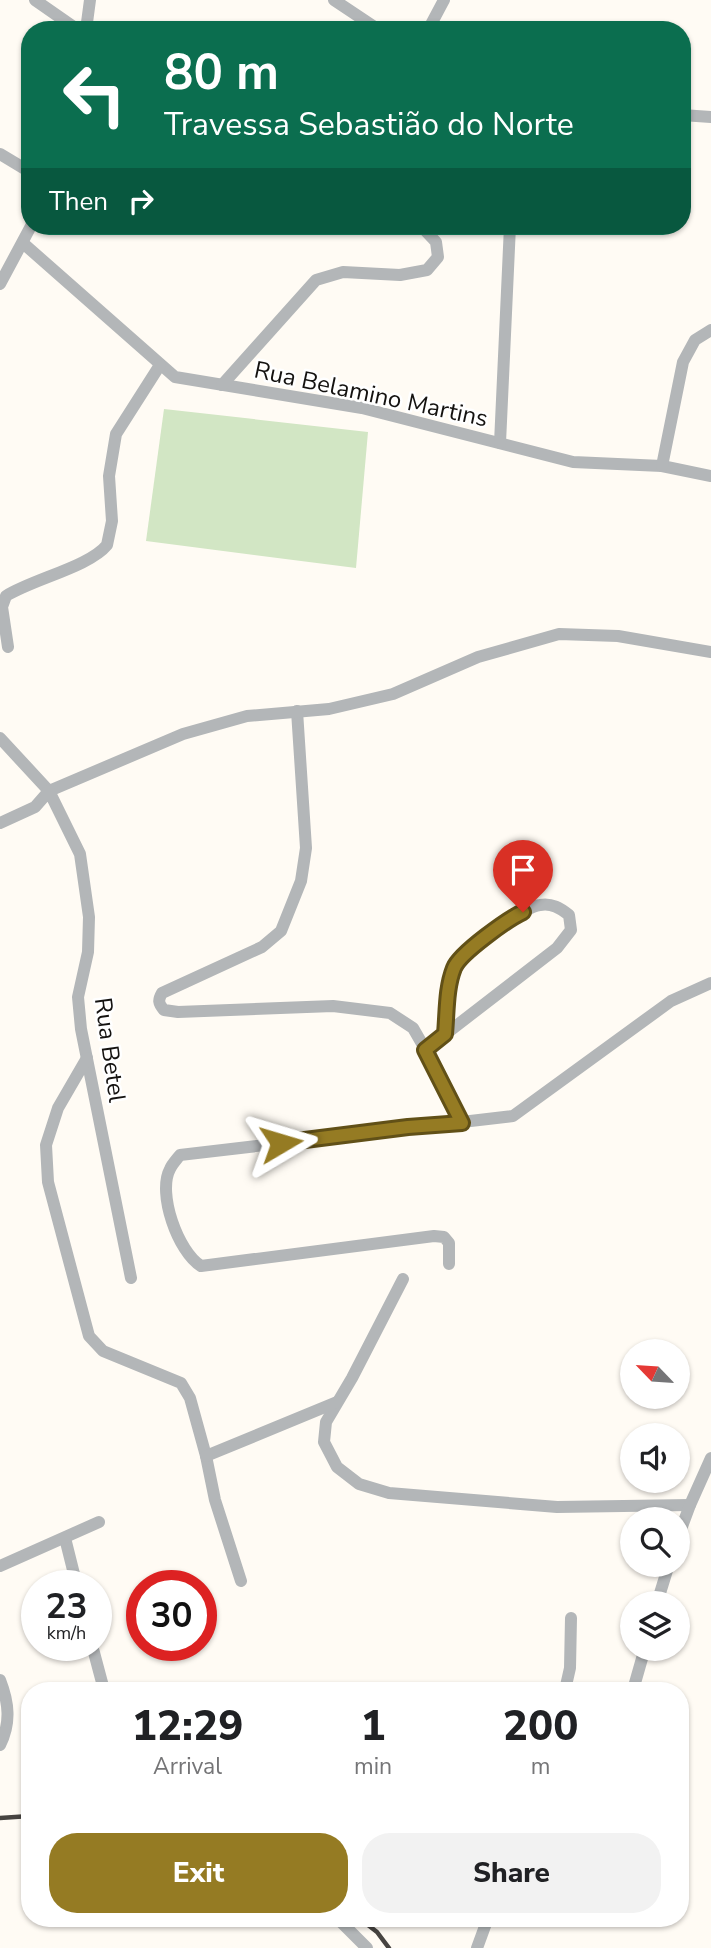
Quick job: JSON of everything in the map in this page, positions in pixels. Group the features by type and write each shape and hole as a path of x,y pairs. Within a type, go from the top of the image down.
{"street":[{"path":"35,0 65,21"},
{"path":"87,21 90,0"},
{"path":"334,0 366,21"},
{"path":"433,21 444,0"},
{"path":"691,116 711,117"},
{"path":"0,154 21,167"},
{"path":"0,284 28,235"},
{"path":"222,385 316,281 343,272 400,275 426,271 438,257 436,242 429,235"},
{"path":"500,443 510,235"},
{"name":"Rua Belamino Martins","path":"24,244 175,377 362,408 573,462 662,466 711,476"},
{"path":"662,466 683,362 695,340 711,330"},
{"path":"8,647 2,607 6,596 96,556 107,545 112,521 109,475 116,434 160,365"},
{"path":"0,823 35,807 50,791 183,734 247,716 329,709 393,694 478,657 559,634 618,636 711,652"},
{"path":"297,711 306,848 301,881 281,931 262,947 162,993 159,1004 164,1010 178,1012 334,1006 390,1013 413,1028 462,1123"},
{"name":"Rua Betel","path":"0,738 50,791 79,854 89,917 88,952 78,997 87,1058 131,1278"},
{"path":"425,1050 557,948 570,930 569,915 557,906 539,905 507,920 455,964 449,984 445,1034"},
{"path":"449,1264 449,1243 444,1237 434,1236 201,1266 191,1260 173,1226 165,1192 169,1170 180,1155 513,1116 671,1002 711,983"},
{"path":"87,1058 58,1108 46,1145 48,1182 89,1336 103,1351 181,1383 190,1398 215,1500 241,1581"},
{"path":"403,1279 326,1422 324,1442 337,1468 359,1484 389,1493 557,1507 690,1505 711,1458"},
{"path":"206,1456 337,1402"},
{"path":"0,1566 99,1522"},
{"path":"65,1538 73,1570"},
{"path":"567,1682 570,1668 571,1618"},
{"path":"97,1661 102,1682"},
{"path":"635,1682 641,1661"},
{"path":"0,1680 9,1710 7,1732 0,1745"},
{"path":"346,1927 368,1948"},
{"path":"477,1948 484,1927"}],"green space":[{"path":"164,409 368,432 356,568 146,541"}],"railway":[{"path":"0,1818 21,1817"},
{"path":"371,1927 389,1948"}],"route":[{"path":"281,1143 462,1123 425,1050 445,1034 449,984 455,964 507,920 523,912"}]}
